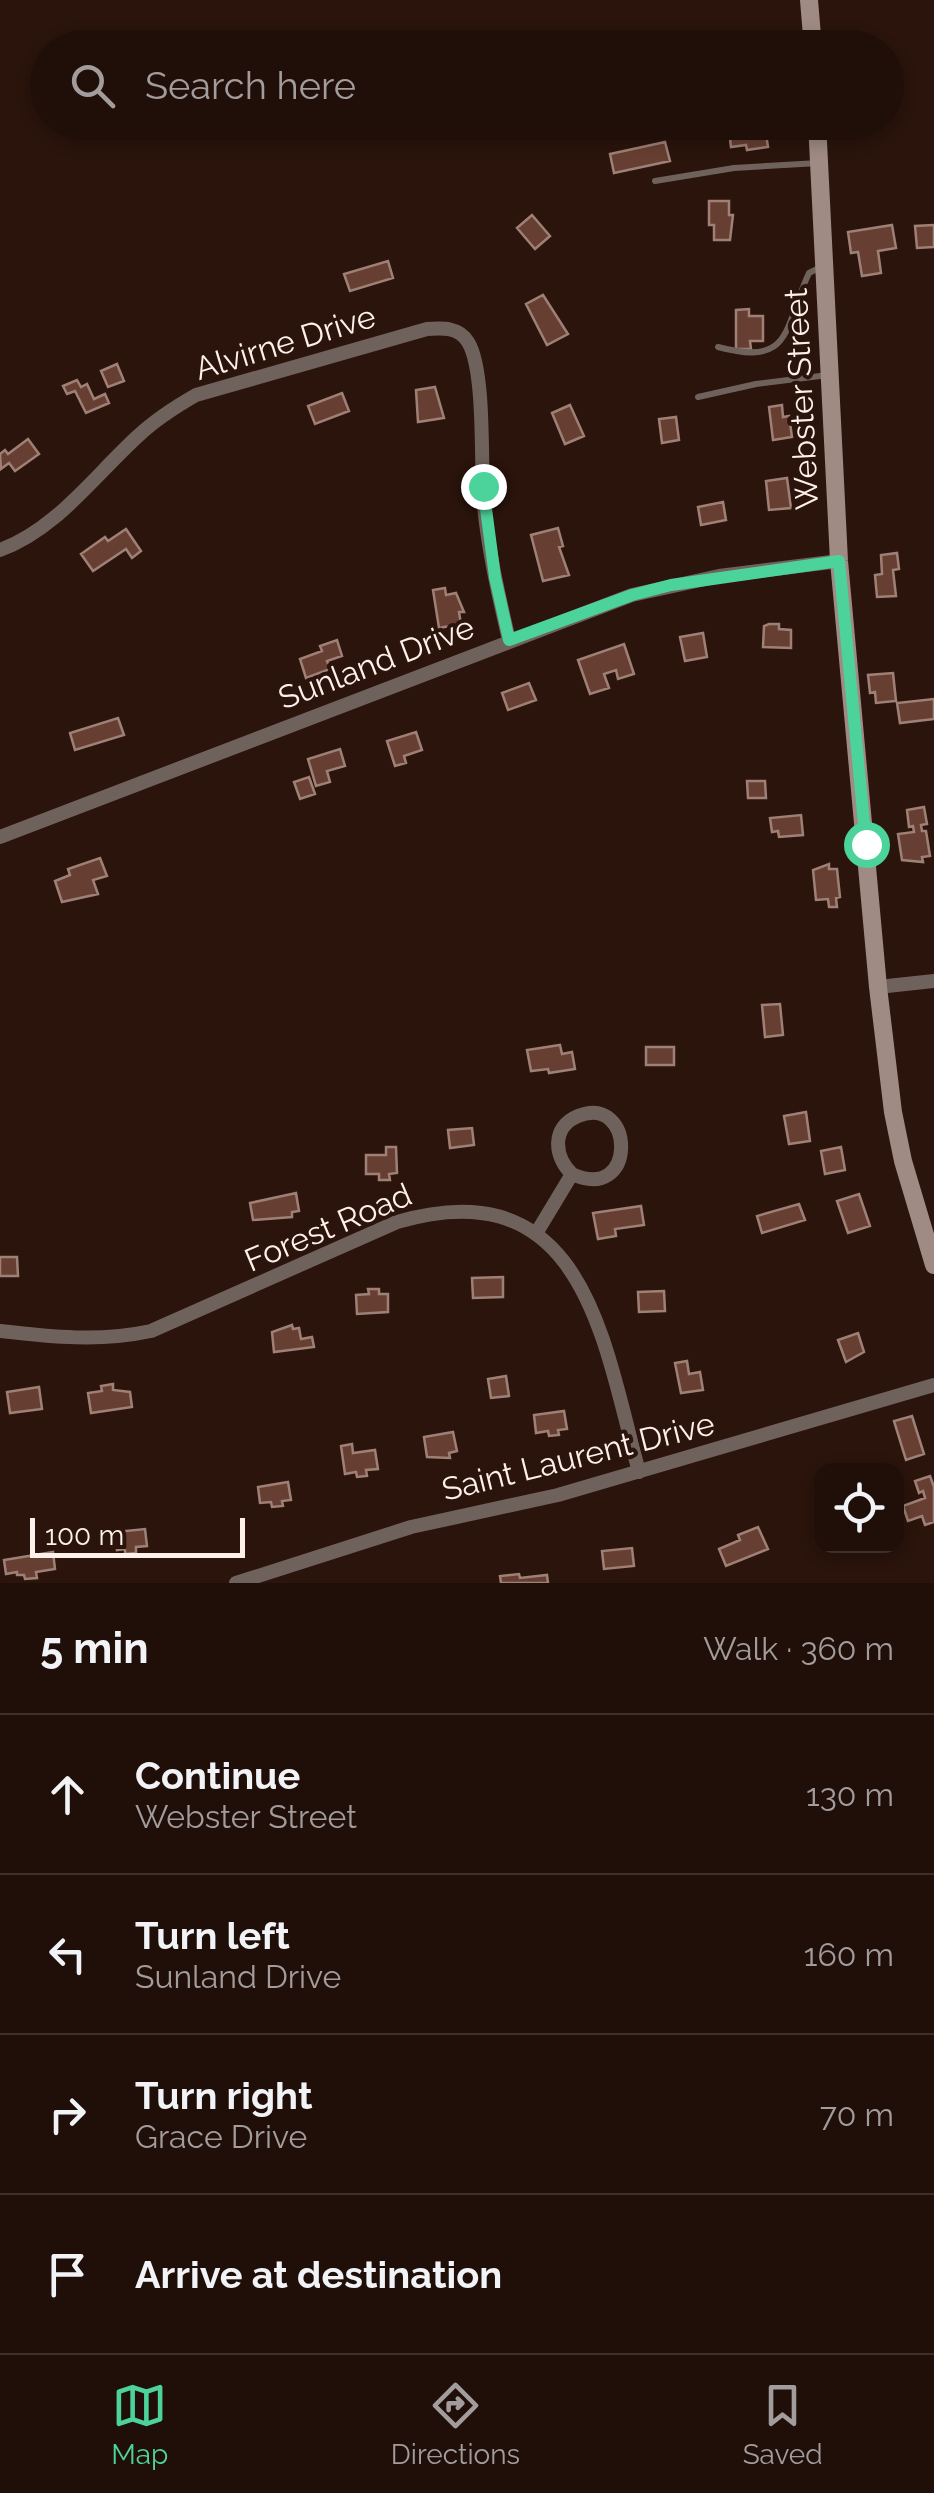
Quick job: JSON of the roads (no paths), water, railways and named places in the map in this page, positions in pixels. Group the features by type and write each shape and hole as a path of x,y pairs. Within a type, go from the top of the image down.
{"main road":[{"path":"809,0 812,30"},
{"name":"Webster Street","path":"819,140 839,561 878,987 900,1144 934,1265"}],"street":[{"name":"Alvirne Drive","path":"0,550 44,526 140,434 166,412 196,396 427,330 458,332 468,342 475,360 484,498 509,640"},
{"name":"Sunland Drive","path":"0,837 632,595 671,585 839,561"},
{"path":"878,987 934,981"},
{"path":"584,1114 605,1117 614,1124 623,1142 618,1163 612,1171 592,1180 572,1174 558,1156 559,1135 564,1125 584,1114"},
{"path":"536,1232 572,1174"},
{"name":"Forest Road","path":"0,1331 85,1340 152,1331 397,1222 430,1212 465,1210 498,1216 536,1232 575,1273 589,1303 639,1472"},
{"name":"Saint Laurent Drive","path":"236,1583 411,1526 558,1496 934,1384"}],"lane":[{"path":"655,181 734,168 820,162"},
{"path":"718,347 744,354 770,352 782,342 809,273 824,266"},
{"path":"698,398 756,384 830,374"}]}
